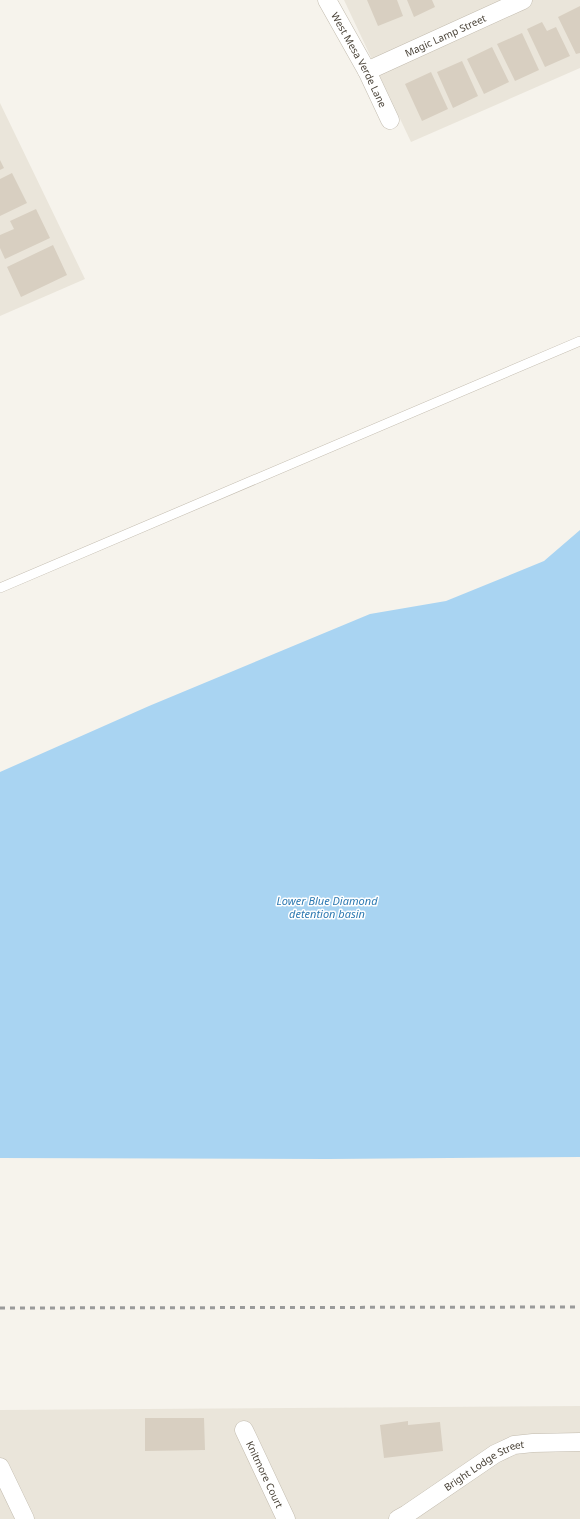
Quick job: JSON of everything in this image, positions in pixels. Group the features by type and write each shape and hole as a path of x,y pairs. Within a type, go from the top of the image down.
{"street":[{"name":"West Mesa Verde Lane","path":"327,0 367,71 390,120"},
{"name":"Magic Lamp Street","path":"367,71 523,0"},
{"name":"Knitmore Court","path":"244,1430 286,1519"},
{"name":"Bright Lodge Street","path":"398,1519 495,1454 502,1451 514,1446 533,1443 580,1442"},
{"path":"0,1467 25,1519"}],"lane":[{"path":"0,588 580,341"}],"shaded area":[{"path":"344,0 580,0 580,68 411,142"},
{"path":"0,103 85,279 0,316"},
{"path":"580,1406 580,1519 0,1519 0,1410"}],"water":[{"name":"Lower Blue Diamond detention basin","path":"580,530 580,1157 328,1159 0,1158 0,772 149,706 370,614 446,601 544,561"}],"building":[{"path":"367,0 397,0 403,16 378,26"},
{"path":"407,0 432,0 435,7 414,17"},
{"path":"580,6 580,53 576,54 558,17"},
{"path":"542,22 547,31 556,27 570,56 545,67 527,29"},
{"path":"522,33 539,70 515,81 497,44"},
{"path":"492,47 509,82 484,94 467,59"},
{"path":"462,61 478,96 453,108 437,72"},
{"path":"431,72 448,109 422,121 405,84"},
{"path":"0,160 4,168 0,170"},
{"path":"12,173 27,203 0,216 0,179"},
{"path":"36,209 50,238 5,259 0,248 0,235 14,229 10,221"},
{"path":"53,245 67,275 21,297 7,267"},
{"path":"145,1418 204,1418 205,1450 145,1451"},
{"path":"408,1421 408,1425 440,1422 443,1451 384,1458 380,1425"}],"railway":[{"path":"0,1308 580,1307"}]}
